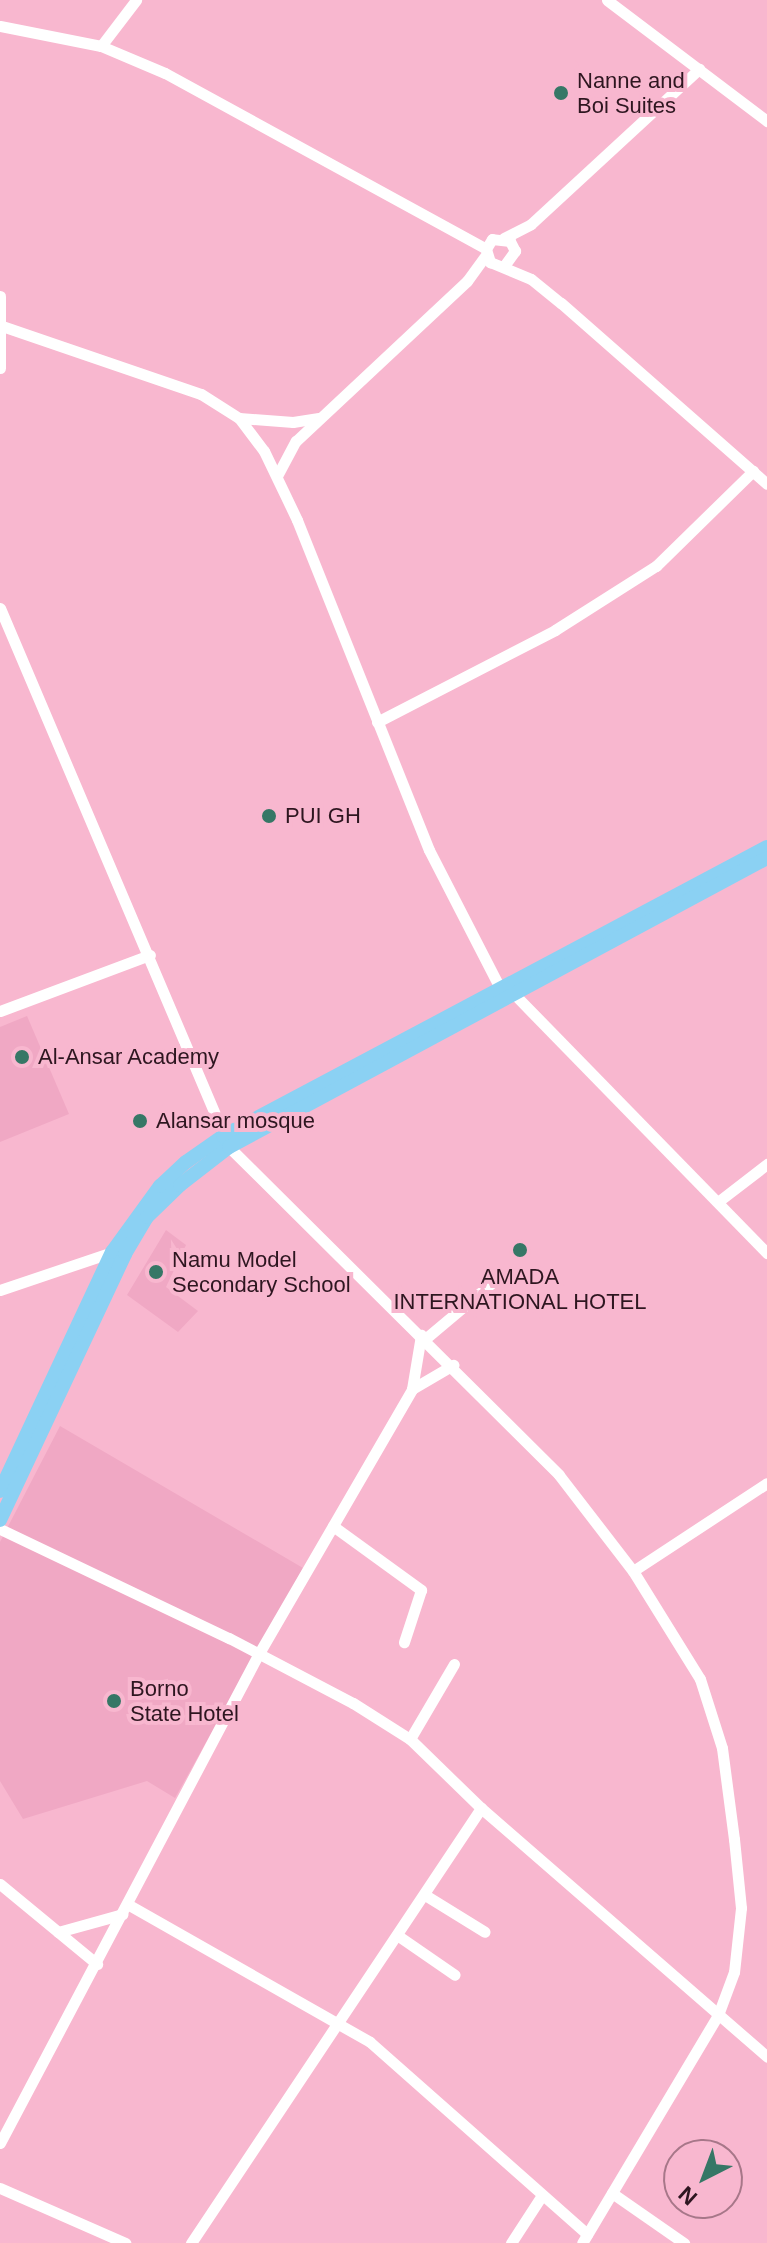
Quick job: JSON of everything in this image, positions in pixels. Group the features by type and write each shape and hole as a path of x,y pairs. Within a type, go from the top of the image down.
{"main road":[{"path":"0,1491 112,1252 160,1186 226,1142 500,988 767,847"},
{"path":"0,1520 109,1286 147,1217 226,1142 517,997 767,858"}],"street":[{"path":"101,46 136,0"},
{"path":"607,0 767,121"},
{"path":"0,26 101,46 165,73 462,233 492,245 767,484"},
{"path":"467,281 507,260 531,224 699,69"},
{"path":"277,476 286,455 319,418 467,281 492,245 531,224"},
{"path":"492,245 507,260"},
{"path":"0,296 0,368"},
{"path":"2,326 201,394 239,418 277,476 429,850 500,988"},
{"path":"239,418 293,422 319,418"},
{"path":"377,722 555,630 656,566 753,471"},
{"path":"0,608 5,631 150,955 226,1142 453,1365 559,1475 633,1571 700,1679 722,1748 741,1908 734,1972 718,2015 584,2238 542,2195 398,2065 339,2021 126,1910 58,1932"},
{"path":"0,1011 150,955"},
{"path":"517,997 767,1253"},
{"path":"719,1201 767,1164"},
{"path":"0,1290 112,1252"},
{"path":"0,2143 126,1910 258,1655 412,1389 423,1337 499,1277"},
{"path":"412,1389 453,1365"},
{"path":"633,1571 767,1483"},
{"path":"333,1526 421,1590 404,1642"},
{"path":"0,1529 353,1703 410,1739 481,1808 767,2057"},
{"path":"410,1739 454,1664"},
{"path":"191,2243 481,1808"},
{"path":"0,1884 97,1964"},
{"path":"425,1895 485,1932"},
{"path":"397,1935 455,1975"},
{"path":"0,2188 125,2243"},
{"path":"612,2193 684,2243"},
{"path":"511,2243 542,2195"}],"shaded area":[{"name":"Al-Ansar Academy","path":"27,1016 69,1114 0,1142 0,1027"},
{"name":"Namu Model Secondary School","path":"166,1230 186,1245 166,1287 198,1311 178,1332 127,1295"},
{"name":"Borno State Hotel","path":"60,1426 303,1568 175,1798 147,1781 23,1819 0,1781 0,1542"}],"place":[{"name":"Nanne and Boi Suites","path":"561,93"},
{"name":"PUI GH","path":"269,816"},
{"name":"Al-Ansar Academy","path":"22,1057"},
{"name":"Alansar mosque","path":"140,1121"},
{"name":"AMADA INTERNATIONAL HOTEL","path":"520,1250"},
{"name":"Namu Model Secondary School","path":"156,1272"},
{"name":"Borno State Hotel","path":"114,1701"}]}
